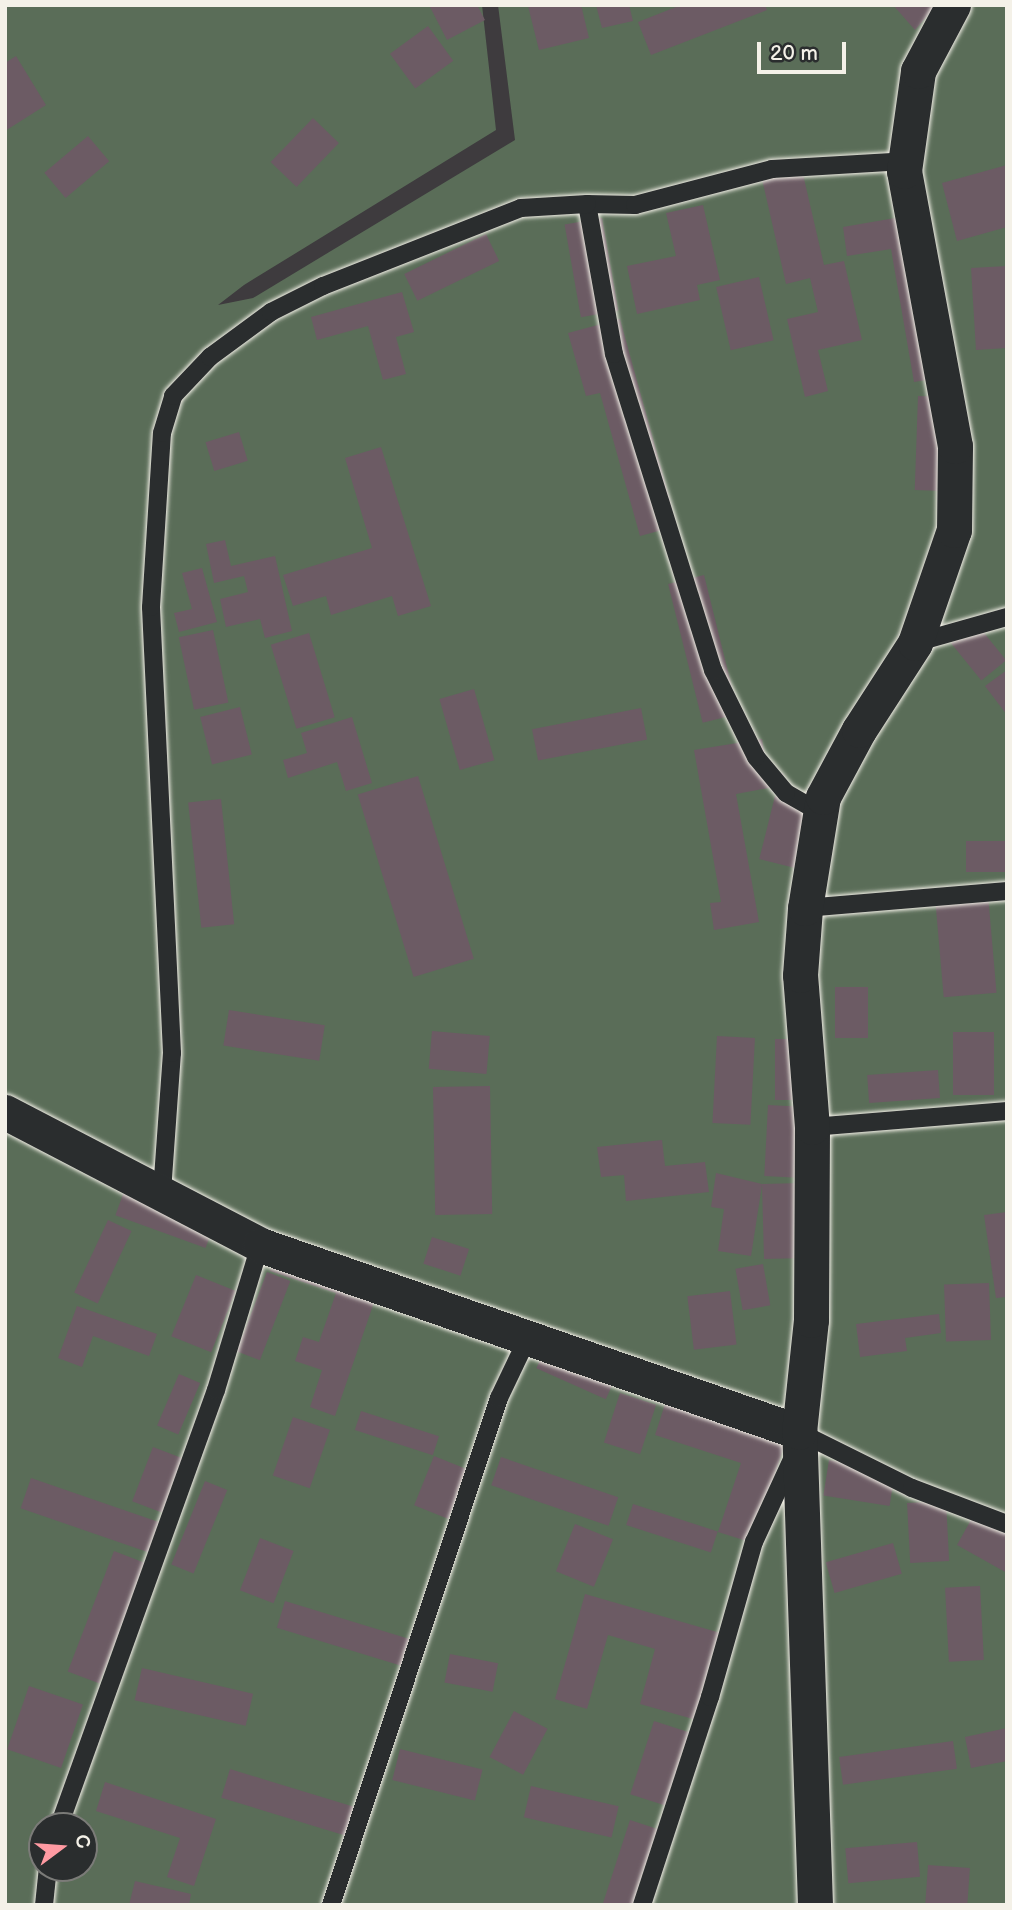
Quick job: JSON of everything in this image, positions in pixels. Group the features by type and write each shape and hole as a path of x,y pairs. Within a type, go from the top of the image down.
{"street":[{"path":"815,1905 799,1441 811,1320 812,1127 800,975 805,908 823,797 859,730 915,643 954,530 955,446 905,161 918,71 953,5"},
{"path":"5,1112 260,1245 528,1335 799,1441"}],"lane":[{"path":"162,1192 172,1053 151,607 162,433 173,396 210,357 271,312 323,286 521,208 586,204 635,205 772,169 905,161"},
{"path":"586,204 614,354 713,670 756,757 786,793 821,813"},
{"path":"915,643 1007,617"},
{"path":"805,908 1007,891"},
{"path":"812,1127 1007,1111"},
{"path":"64,1812 216,1390 260,1245"},
{"path":"331,1905 499,1398 528,1335"},
{"path":"642,1905 710,1697 754,1542 799,1441 1007,1524"},
{"path":"44,1905 46,1882"}],"green space":[{"path":"5,5 482,5 496,130 244,285 218,305 253,298 515,140 498,5 1007,5 1007,1905 5,1905"}],"building":[{"path":"429,5 477,5 485,20 447,40"},
{"path":"581,5 589,38 539,50 528,6"},
{"path":"596,5 629,5 633,21 602,28"},
{"path":"681,5 765,5 767,10 651,55 638,22"},
{"path":"893,5 937,5 915,30"},
{"path":"428,26 453,61 415,88 390,54"},
{"path":"16,56 46,105 5,131 5,63"},
{"path":"313,118 339,143 297,187 271,162"},
{"path":"88,136 109,161 66,198 44,173"},
{"path":"1007,165 1007,227 957,241 942,183"},
{"path":"802,170 824,265 844,261 862,340 818,350 828,391 805,397 787,319 818,312 810,278 786,284 762,179"},
{"path":"703,205 720,280 697,285 700,300 637,314 627,266 676,256 666,213"},
{"path":"924,213 952,376 914,382 891,249 847,256 843,227"},
{"path":"602,218 618,311 581,317 565,225"},
{"path":"486,234 499,261 417,301 404,274"},
{"path":"1007,266 1007,348 976,350 971,268"},
{"path":"759,277 774,340 731,350 716,287"},
{"path":"402,292 414,332 396,337 406,374 383,380 368,326 317,340 311,317"},
{"path":"620,319 677,526 640,536 600,393 586,396 568,333"},
{"path":"918,396 956,397 953,491 915,490"},
{"path":"239,432 248,461 214,471 206,442"},
{"path":"381,447 431,606 398,616 392,596 331,615 326,596 293,606 283,575 372,548 345,458"},
{"path":"225,540 231,566 275,556 292,631 265,638 260,619 226,627 220,599 248,592 244,576 214,583 206,544"},
{"path":"202,568 217,622 179,632 174,613 192,609 182,573"},
{"path":"704,575 739,714 703,723 668,584"},
{"path":"976,623 1006,660 981,680 951,643"},
{"path":"213,630 228,702 194,710 179,637"},
{"path":"309,633 335,717 296,729 271,645"},
{"path":"1007,670 1007,715 985,686"},
{"path":"474,689 494,760 460,770 439,699"},
{"path":"240,707 252,755 212,764 200,717"},
{"path":"641,708 647,739 538,761 532,729"},
{"path":"352,717 372,783 346,791 337,762 288,778 283,760 307,753 301,733"},
{"path":"762,739 768,776 783,773 785,785 736,794 759,922 714,930 710,903 721,902 694,750"},
{"path":"418,776 474,959 414,977 358,794"},
{"path":"775,796 816,806 800,869 759,859"},
{"path":"221,799 234,924 201,928 188,802"},
{"path":"966,841 1007,841 1007,872 966,872"},
{"path":"988,895 997,993 944,997 935,900"},
{"path":"835,987 868,987 868,1038 835,1038"},
{"path":"229,1010 325,1025 319,1061 223,1046"},
{"path":"432,1031 490,1036 486,1074 429,1069"},
{"path":"953,1032 994,1032 994,1095 953,1095"},
{"path":"717,1036 755,1038 750,1125 712,1123"},
{"path":"775,1039 803,1039 803,1100 775,1100"},
{"path":"938,1070 940,1098 869,1103 867,1075"},
{"path":"490,1086 492,1214 435,1215 433,1087"},
{"path":"768,1105 806,1107 802,1178 764,1176"},
{"path":"662,1140 665,1166 705,1162 709,1192 626,1201 624,1175 601,1177 597,1147"},
{"path":"716,1173 762,1184 802,1183 805,1258 764,1259 762,1185 751,1256 718,1251 724,1209 711,1207"},
{"path":"126,1186 216,1219 206,1248 115,1215"},
{"path":"1007,1212 1007,1297 996,1298 984,1215"},
{"path":"108,1220 132,1231 98,1303 74,1293"},
{"path":"432,1237 469,1249 460,1276 423,1264"},
{"path":"279,1246 381,1282 335,1416 310,1407 322,1370 295,1361 303,1337 319,1342 336,1293 270,1271"},
{"path":"763,1264 770,1305 743,1310 735,1269"},
{"path":"267,1272 290,1281 260,1360 237,1351"},
{"path":"196,1275 236,1291 211,1352 171,1336"},
{"path":"989,1283 991,1340 946,1342 944,1285"},
{"path":"730,1291 737,1345 694,1350 687,1296"},
{"path":"77,1306 157,1334 149,1356 93,1336 82,1367 58,1358"},
{"path":"939,1314 941,1333 905,1338 907,1351 860,1357 856,1324"},
{"path":"549,1340 618,1371 606,1399 536,1368"},
{"path":"179,1374 200,1383 178,1435 157,1426"},
{"path":"620,1393 656,1405 640,1454 604,1442"},
{"path":"666,1401 786,1440 753,1543 718,1532 741,1463 655,1435"},
{"path":"361,1411 439,1436 433,1455 355,1430"},
{"path":"293,1417 330,1430 310,1488 273,1476"},
{"path":"153,1447 184,1459 163,1513 132,1501"},
{"path":"434,1456 468,1470 448,1519 414,1505"},
{"path":"501,1457 618,1497 608,1526 491,1485"},
{"path":"829,1460 895,1470 890,1506 823,1496"},
{"path":"31,1478 161,1523 151,1553 21,1508"},
{"path":"205,1481 227,1490 194,1573 171,1564"},
{"path":"946,1501 949,1561 910,1563 907,1503"},
{"path":"633,1504 718,1532 711,1552 626,1525"},
{"path":"977,1509 1007,1525 1007,1573 957,1545"},
{"path":"575,1524 613,1539 594,1587 556,1571"},
{"path":"260,1538 294,1551 274,1603 240,1590"},
{"path":"893,1543 902,1574 835,1593 826,1562"},
{"path":"114,1551 146,1563 100,1684 68,1671"},
{"path":"980,1586 984,1660 949,1662 945,1588"},
{"path":"585,1594 724,1634 700,1721 640,1704 655,1649 608,1635 587,1709 555,1699"},
{"path":"285,1601 410,1639 402,1666 277,1628"},
{"path":"450,1654 498,1663 493,1692 444,1682"},
{"path":"142,1668 253,1694 246,1726 135,1700"},
{"path":"29,1686 83,1705 61,1768 7,1749"},
{"path":"514,1711 548,1729 523,1775 490,1757"},
{"path":"654,1721 692,1733 668,1807 630,1794"},
{"path":"1007,1728 1007,1761 971,1768 965,1737"},
{"path":"953,1741 957,1769 843,1785 839,1757"},
{"path":"400,1749 482,1770 475,1801 392,1780"},
{"path":"230,1769 356,1808 347,1836 221,1798"},
{"path":"105,1782 216,1819 194,1886 167,1877 180,1838 96,1811"},
{"path":"531,1786 619,1806 611,1837 524,1817"},
{"path":"630,1820 661,1830 637,1905 602,1905"},
{"path":"917,1842 920,1877 848,1883 845,1848"},
{"path":"928,1865 970,1868 967,1905 925,1905"},
{"path":"135,1881 191,1894 189,1905 129,1905"}]}
